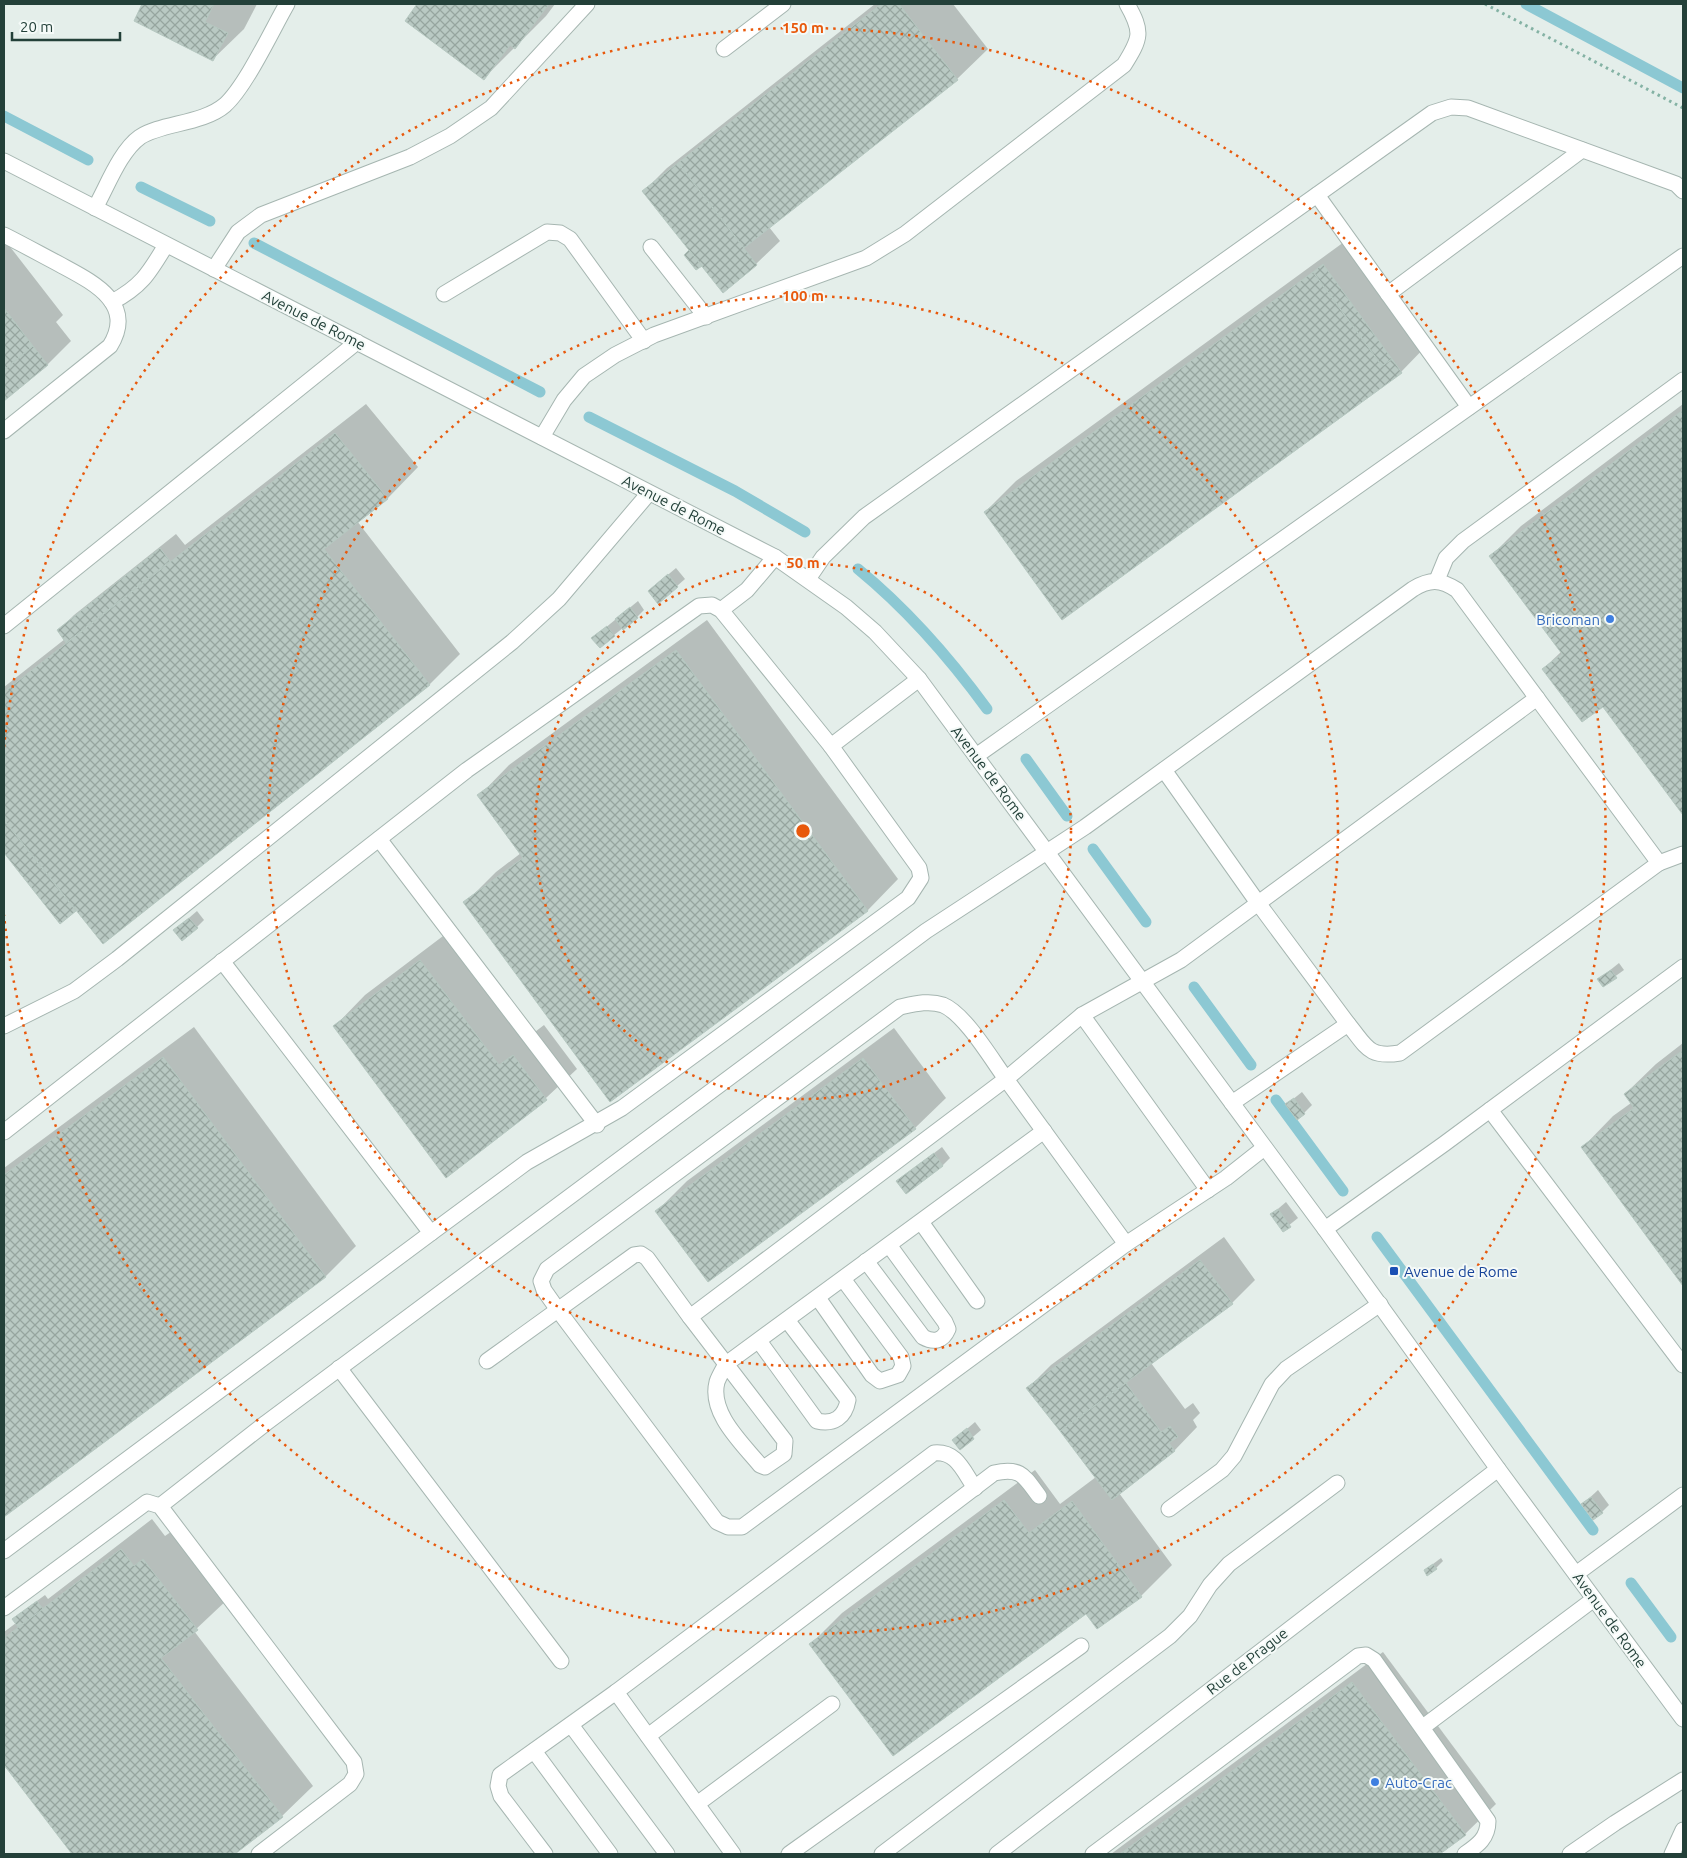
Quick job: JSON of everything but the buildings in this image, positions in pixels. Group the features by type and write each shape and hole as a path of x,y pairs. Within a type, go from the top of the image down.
{"street":[{"path":"96,208 127,149 141,136 212,114 225,105 236,92 287,4"},
{"path":"214,269 238,232 261,215 410,157 450,136 491,108 587,4"},
{"path":"724,49 783,4"},
{"path":"542,437 564,400 584,376 615,355 644,341 706,317 866,258 905,234 1124,65 1137,44 1138,23 1127,4"},
{"path":"808,579 823,557 864,516 1432,113 1451,107 1468,108 1676,184 1683,191"},
{"path":"1388,294 1582,150"},
{"name":"Avenue de Rome","path":"4,161 775,557 808,579 875,632 919,680 976,756 1683,1719"},
{"path":"1317,195 1469,407"},
{"path":"444,294 547,232 560,233 570,239 644,341"},
{"path":"4,234 99,286 112,302 118,322 116,336 110,346 4,431"},
{"path":"112,302 126,295 147,277 166,245"},
{"path":"651,247 706,317"},
{"path":"976,756 1683,256"},
{"path":"4,626 356,342"},
{"path":"1437,580 1446,558 1463,541 1683,380"},
{"path":"4,1026 74,991 117,959 512,642 559,599 649,493"},
{"path":"721,610 747,590 775,557"},
{"path":"160,1506 339,1368 926,931 1048,853 1425,582 1437,580 1457,590 1659,863"},
{"path":"4,1132 467,770 699,606 712,605 721,610 831,746 919,868 920,878 917,887 908,898 630,1103 597,1125 556,1144 528,1162 4,1551"},
{"path":"831,746 919,680"},
{"path":"690,1317 1006,1079 1082,1015 1181,960 1537,698"},
{"path":"1164,770 1258,903 1348,1024 1370,1052 1383,1056 1400,1053 1659,863 1683,854"},
{"path":"380,839 597,1125"},
{"path":"222,961 431,1233"},
{"path":"1325,1229 1683,967"},
{"path":"1126,1244 962,1020 943,1006 921,1002 900,1007 547,1270 541,1281 544,1290 558,1310 716,1522 728,1527 742,1527 1126,1244 1208,1190 1264,1148"},
{"path":"1082,1015 1208,1190"},
{"path":"1232,1103 1348,1024"},
{"path":"1490,1110 1683,1365"},
{"path":"488,1361 634,1255 641,1254 647,1258 690,1317 726,1364 785,1441 784,1454 770,1465 765,1467 760,1465 727,1424 720,1410 716,1393 718,1380 726,1364 1044,1131"},
{"path":"921,1222 977,1301"},
{"path":"866,1261 923,1337 930,1341 938,1341 945,1336 948,1329 945,1322 889,1245"},
{"path":"818,1298 872,1375 880,1381 898,1375 903,1366 901,1357 842,1279"},
{"path":"1169,1509 1222,1470 1234,1456 1272,1384 1286,1369 1380,1304"},
{"path":"759,1341 817,1421 827,1423 840,1418 846,1410 848,1400 787,1320"},
{"path":"339,1368 561,1662"},
{"path":"545,1854 501,1796 498,1786 500,1775 616,1692 934,1453 945,1452 954,1457 975,1488"},
{"name":"Rue de Prague","path":"997,1854 1498,1469"},
{"path":"648,1736 994,1473 1008,1470 1022,1473 1040,1496"},
{"path":"882,1854 1170,1636 1190,1616 1210,1585 1229,1564 1337,1483"},
{"path":"1576,1574 1683,1495"},
{"path":"4,1608 147,1502 160,1506 354,1762 356,1774 350,1784 259,1854"},
{"path":"1423,1727 1594,1599"},
{"path":"789,1854 1081,1646"},
{"path":"1093,1854 1358,1656 1366,1655 1374,1660 1488,1820 1488,1830 1481,1842 1465,1854"},
{"path":"616,1692 734,1854"},
{"path":"697,1804 832,1704"},
{"path":"570,1725 666,1854"},
{"path":"534,1751 610,1854"},
{"path":"1570,1854 1683,1780"},
{"path":"1672,1854 1683,1830"}],"path":[{"path":"1485,4 1683,108"}],"waterway":[{"path":"1526,4 1683,88"},
{"path":"4,116 88,160"},
{"path":"141,187 210,221"},
{"path":"254,243 540,392"},
{"path":"589,417 735,491 805,532"},
{"path":"858,569 894,601 927,635 987,709"},
{"path":"1026,759 1067,816"},
{"path":"1093,849 1146,922"},
{"path":"1194,987 1251,1065"},
{"path":"1276,1100 1343,1191"},
{"path":"1377,1237 1593,1530"},
{"path":"1631,1583 1671,1637"}],"place":[{"name":"Bricoman","path":"1610,619"},
{"name":"Avenue de Rome","path":"1394,1271"},
{"name":"Auto-Crac","path":"1375,1782"}]}
